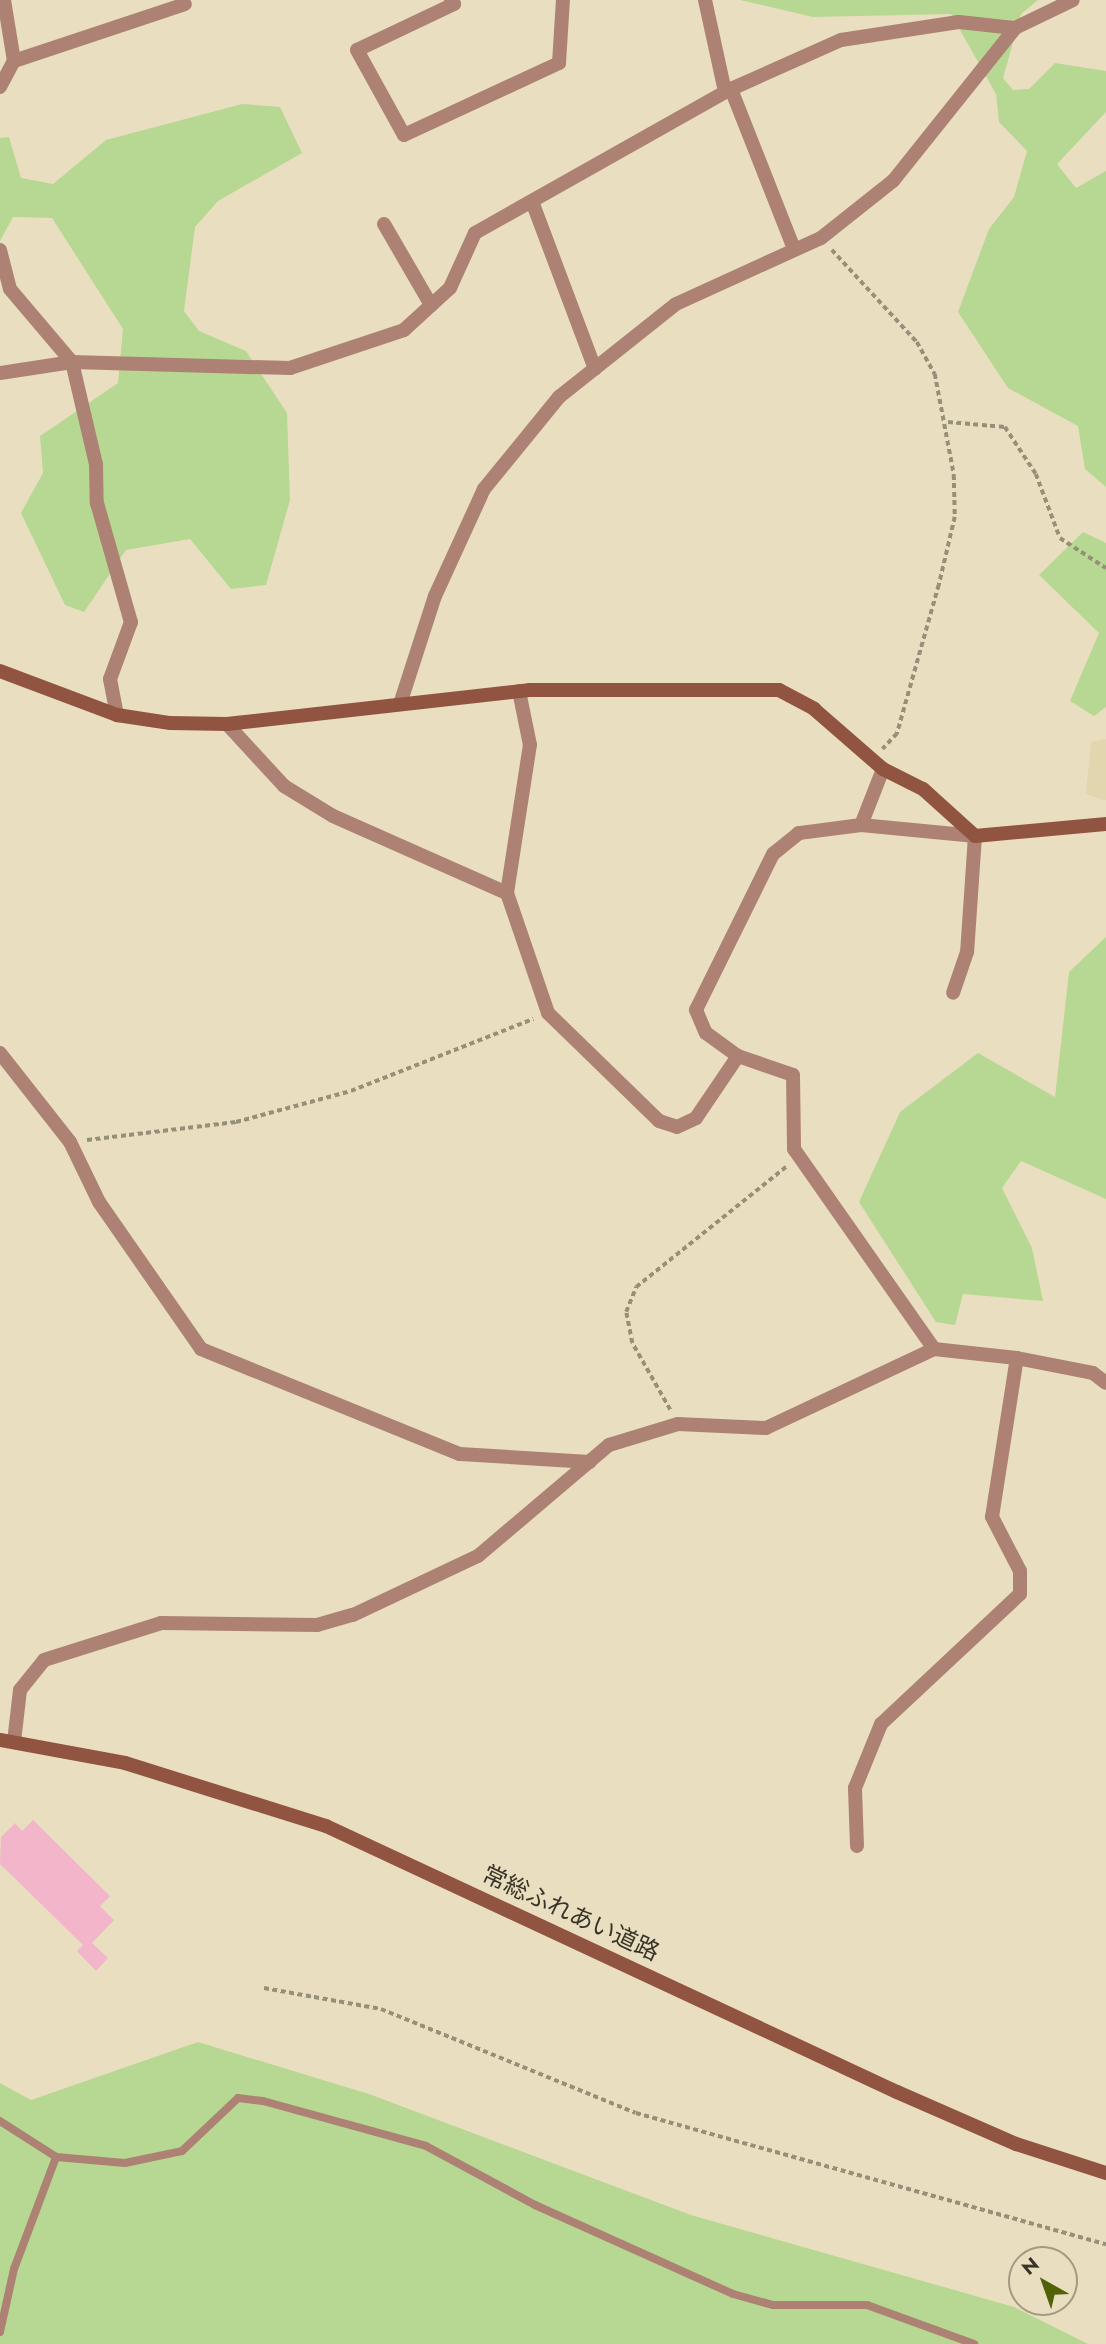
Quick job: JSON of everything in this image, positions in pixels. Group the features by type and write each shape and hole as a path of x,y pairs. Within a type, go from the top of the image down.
{"street":[{"path":"0,87 14,61 4,0"},
{"path":"451,0 454,4 357,50 404,135 559,63 563,0"},
{"path":"705,0 728,90 794,249"},
{"path":"401,701 435,596 484,489 559,397 676,304 821,238 893,181 1014,28 1073,0"},
{"path":"14,61 185,4"},
{"path":"0,373 72,362 290,368 404,330 450,288 475,233 533,204 728,90 841,40 959,22 1014,28"},
{"path":"533,204 595,369"},
{"path":"384,224 431,305"},
{"path":"0,250 10,289 72,362 96,464 97,503 131,622 110,679 117,715"},
{"path":"0,671 117,715 227,724 401,701 519,691 779,690 879,763 923,789 975,836"},
{"path":"507,893 530,745 519,691"},
{"path":"227,724 284,786 333,816 507,893 518,912 524,947 548,1013 623,1093 677,1127 696,1118 738,1056"},
{"path":"861,825 879,763"},
{"path":"934,1349 800,1157 790,1135 793,1075 738,1056 706,1033 696,1010 767,865 799,833 861,825 975,836 1106,824"},
{"path":"953,993 967,952 975,836"},
{"path":"0,1054 70,1142 99,1202 201,1349 460,1454 590,1462"},
{"path":"7,1741 20,1690 44,1660 161,1623 317,1625 353,1615 478,1556 609,1444 678,1423 766,1428 934,1349 1017,1357 1093,1373 1106,1384"},
{"path":"857,1846 855,1788 881,1724 1020,1594 1020,1571 992,1517 1017,1357"},
{"name":"常総ふれあい道路","path":"7,1741 125,1763 326,1826 897,2092 1016,2144 1106,2174"}],"lane":[{"path":"0,2121 56,2157 125,2163 170,2157 227,2104 238,2098 263,2101 426,2146 535,2205 733,2294 773,2305 867,2305 974,2344"},
{"path":"0,2332 14,2269 56,2157"}],"path":[{"path":"821,238 917,342 935,374 948,422 955,517 897,734 879,763"},
{"path":"948,422 1005,427 1036,474 1060,538 1106,568"},
{"path":"70,1142 236,1122 351,1091 548,1013"},
{"path":"678,1423 632,1343 626,1312 636,1287 800,1157"},
{"path":"264,1988 381,2009 636,2113 1106,2244"}],"shaded area":[{"path":"1106,739 1106,800 1103,800 1086,794 1091,742"}],"green space":[{"path":"740,0 1038,0 1021,14 1003,78 1013,90 1029,89 1055,63 1106,71 1106,112 1057,164 1076,188 1106,171 1106,487 1085,469 1078,426 1008,388 958,312 989,229 1014,197 1027,151 999,122 996,94 951,14 813,17"},
{"path":"242,104 280,107 302,153 218,201 195,227 184,311 199,331 246,351 287,413 290,500 266,585 231,589 190,539 126,550 84,612 65,605 21,513 43,473 40,436 118,383 123,329 52,218 13,217 0,241 0,138 9,137 21,178 53,184 106,140"},
{"path":"1083,532 1106,543 1106,707 1094,716 1070,701 1099,633 1039,575"},
{"path":"1106,937 1106,1199 1021,1161 1002,1188 1032,1248 1043,1301 963,1294 955,1325 936,1322 859,1202 900,1112 978,1053 1055,1097 1069,972"},
{"path":"198,2042 369,2094 691,2215 1008,2305 1008,2316 1032,2316 1088,2344 0,2344 0,2083 31,2100"}],"building":[{"path":"33,1820 110,1896 100,1906 114,1920 92,1943 108,1958 96,1971 77,1951 83,1945 0,1864 1,1837 15,1823 22,1831"}]}
